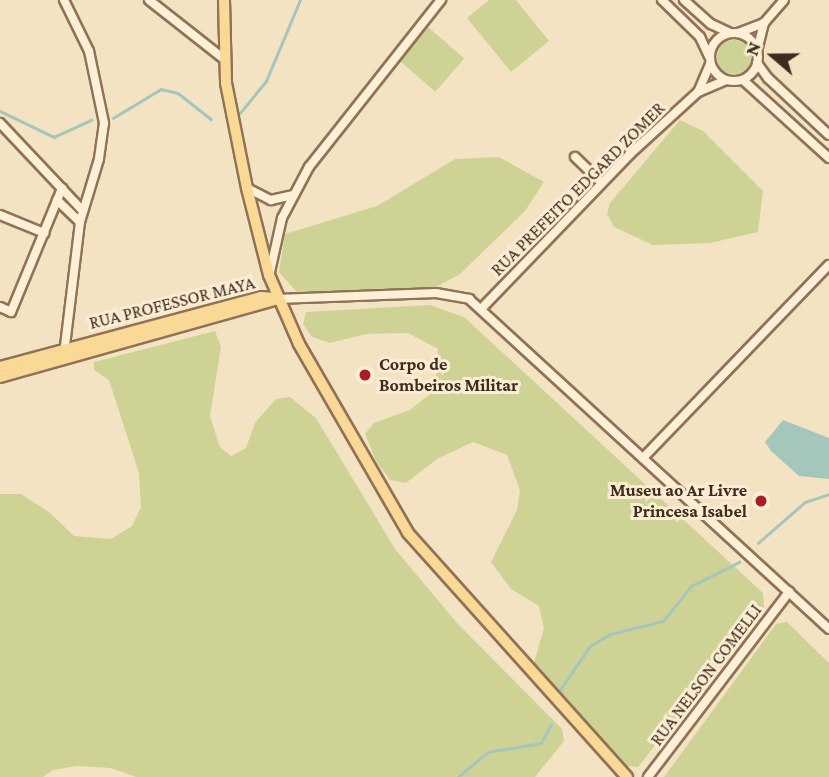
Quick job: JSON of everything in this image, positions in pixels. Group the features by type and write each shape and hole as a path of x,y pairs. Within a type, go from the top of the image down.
{"main road":[{"path":"224,0 224,60 247,188 269,275 277,299 299,344 408,533 627,777"},
{"name":"RUA PROFESSOR MAYA","path":"0,367 63,353 261,297 277,299"},
{"name":"RUA PROFESSOR MAYA","path":"0,377 63,353"}],"street":[{"path":"63,353 80,222 103,142 103,109 89,51 64,0"},
{"path":"149,0 224,60"},
{"path":"269,275 278,231 293,195 337,126 441,0"},
{"path":"662,0 700,37 710,61 726,80 743,80 829,158"},
{"path":"684,0 711,24 751,41 757,51"},
{"path":"743,80 757,62 764,23 784,0"},
{"path":"710,61 715,42 764,23"},
{"name":"RUA PREFEITO EDGARD ZOMER","path":"698,92 710,61"},
{"path":"757,62 829,135"},
{"name":"RUA PREFEITO EDGARD ZOMER","path":"481,309 601,182 698,92 726,80"},
{"path":"0,123 83,211"},
{"path":"575,157 601,182"},
{"path":"0,307 11,312 62,188"},
{"path":"247,188 271,200 293,195"},
{"path":"57,200 80,222"},
{"path":"0,215 44,233"},
{"path":"643,458 829,265"},
{"path":"277,299 436,293 458,295 481,309 829,629"},
{"name":"RUA NELSON COMELLI","path":"648,777 789,592"}],"green space":[{"path":"489,0 516,0 549,41 511,72 467,18"},
{"path":"428,27 464,58 435,92 399,60"},
{"path":"734,40 746,45 751,57 746,69 734,74 722,69 717,57 722,45"},
{"path":"680,120 703,131 763,191 758,232 710,243 653,245 614,227 607,214 610,203"},
{"path":"499,157 544,182 525,211 460,274 436,287 297,292 279,272 285,234 377,206 455,159"},
{"path":"430,305 464,317 763,593 764,608 638,767 626,766 534,663 544,628 539,606 511,589 491,562 517,510 520,490 507,455 473,442 437,459 406,483 390,480 376,461 365,434 374,423 410,410 435,390 438,349 408,333 366,334 330,343 312,337 303,324 306,312"},
{"path":"215,331 221,347 210,416 220,447 231,456 246,448 255,423 276,399 290,397 316,418 395,549 457,623 562,729 564,741 535,777 136,777 111,768 77,766 53,770 43,777 0,777 0,494 21,494 49,512 74,536 111,539 132,526 141,507 139,473 109,380 94,370 94,362"},
{"path":"787,622 829,663 829,777 664,777 776,624"}],"water":[{"path":"783,420 829,438 829,479 799,476 771,451 765,442"}],"waterway":[{"path":"240,113 266,81 300,0"},
{"path":"113,118 161,89 178,93 211,119"},
{"path":"0,111 54,137 91,120"},
{"path":"758,543 805,502 829,494"},
{"path":"558,693 590,646 610,634 663,621 691,586 739,562"},
{"path":"458,777 488,752 541,743 551,724"}],"place":[{"name":"Corpo de Bombeiros Militar","path":"365,375"},
{"name":"Museu ao Ar Livre Princesa Isabel","path":"761,501"}]}
